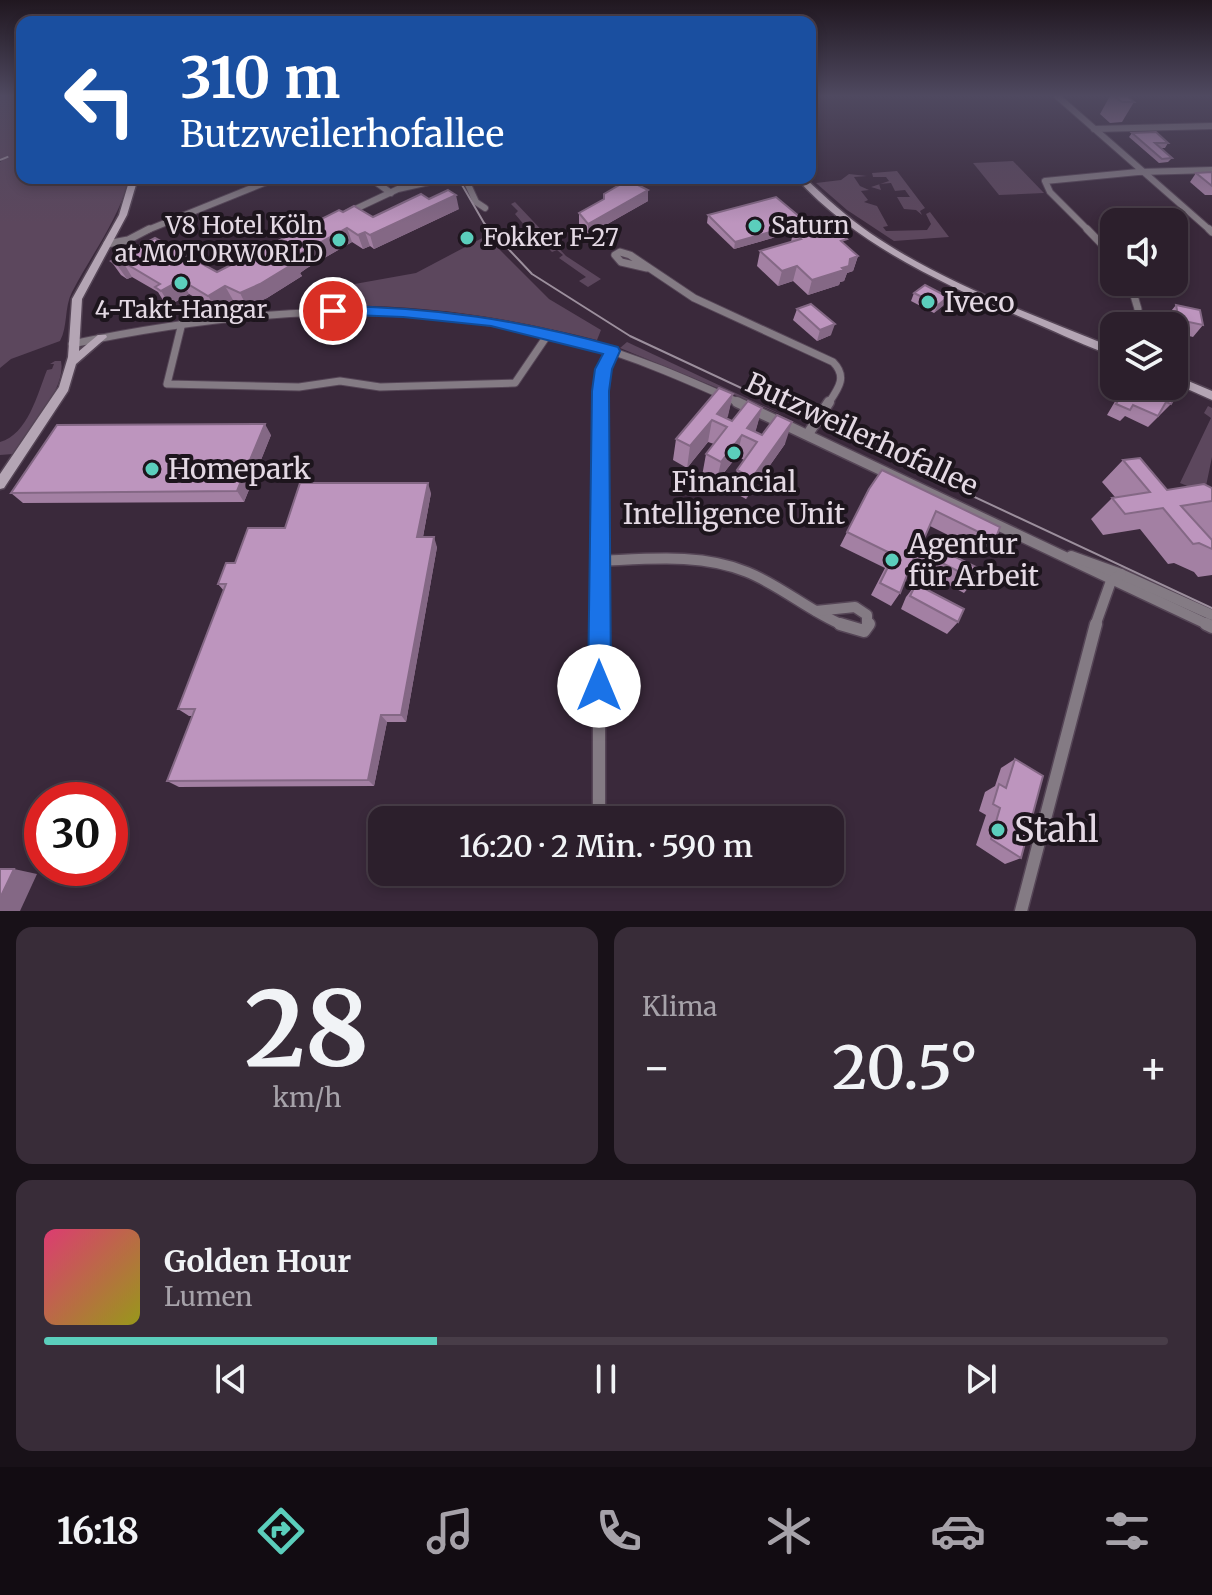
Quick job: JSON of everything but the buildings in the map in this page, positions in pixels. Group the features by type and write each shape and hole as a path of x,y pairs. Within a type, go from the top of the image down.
{"street":[{"path":"1105,139 1212,232"},
{"path":"1100,242 1044,183 1051,178 1212,170"},
{"path":"0,484 64,388 72,362 77,299 127,207 133,184"},
{"path":"107,244 128,240 262,184"},
{"path":"378,184 391,193"},
{"path":"344,214 414,184"},
{"path":"468,184 476,202 485,208"},
{"path":"806,184 833,210 902,255 1100,346"},
{"path":"647,268 694,298 831,361 840,368 843,374 841,384 808,434"},
{"name":"Butzweilerhofallee","path":"72,344 182,323 282,313 390,311 491,321 549,333 673,373 1212,627"},
{"path":"182,323 167,384 299,387 312,383 370,384 380,387 515,383 549,333"},
{"path":"73,331 102,337"},
{"path":"72,362 102,337"},
{"path":"599,806 600,391 603,369 612,351"},
{"path":"1188,385 1212,396"},
{"name":"Butzweilerhofallee","path":"1063,555 1121,574 1212,615"},
{"path":"600,561 698,560 722,564 751,573 816,611"},
{"path":"1021,911 1102,600 1111,581 1121,574"}],"shaded area":[{"path":"0,139 16,139 16,184 128,184 111,224 72,292 60,341 11,359 0,368 0,162 4,159 0,160"},
{"path":"1013,161 1044,193 999,195 973,163"},
{"path":"897,171 925,208 920,211 922,215 916,210 904,209 897,197 910,197 905,190 895,191 891,183 880,184 889,181 886,177 873,177 872,173"},
{"path":"849,174 867,176 854,177 860,186 869,190 861,191 868,200 864,202 877,206 888,226 883,227 886,231 927,230 931,224 926,214 930,212 949,237 894,241 847,210 816,183 841,180"},
{"path":"515,202 566,256 601,279 588,287 579,281 586,277 559,258 563,255 557,250 552,252 533,233 537,231 531,225 526,227 515,214 518,211 511,204"},
{"path":"486,236 549,299 601,330 597,340 528,324 459,313 389,307 318,306 349,285 416,273"},
{"path":"627,342 785,416 620,348"},
{"path":"61,361 61,372 45,409 13,454 0,455 0,442 10,438 25,422 47,370 52,369 54,364 50,364"},
{"path":"1208,406 1212,408 1212,457 1205,491 1212,496 1180,483 1211,418 1204,413"}],"tram line":[{"path":"461,184 484,223 532,274 630,336 1212,608"}],"railway":[{"path":"0,160 16,153"}],"place":[{"name":"Saturn","path":"755,226"},
{"name":"Fokker F-27","path":"467,238"},
{"name":"V8 Hotel Köln at MOTORWORLD","path":"339,240"},
{"name":"4-Takt-Hangar","path":"181,283"},
{"name":"Iveco","path":"928,302"},
{"name":"Financial Intelligence Unit","path":"734,453"},
{"name":"Homepark","path":"152,469"},
{"name":"Agentur für Arbeit","path":"892,560"},
{"name":"Stahl","path":"998,830"}],"route":[{"path":"333,311 403,312 491,321 612,351 603,369 600,391 599,686"}]}
